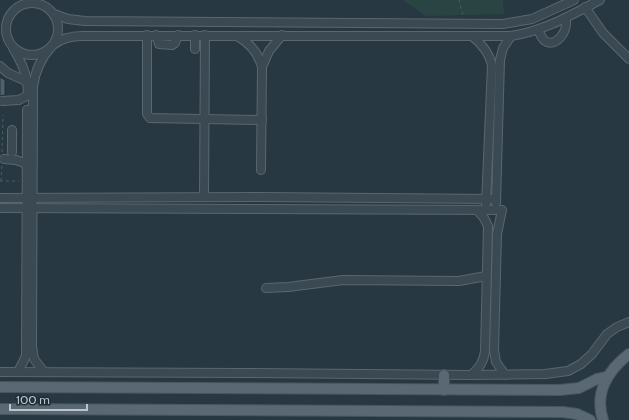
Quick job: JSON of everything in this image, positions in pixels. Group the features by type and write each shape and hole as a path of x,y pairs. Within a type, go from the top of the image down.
{"main road":[{"path":"602,420 600,396 607,377 617,363 629,354"},
{"path":"444,374 444,390"},
{"path":"0,387 566,390 579,388 597,379 607,377"},
{"path":"0,409 447,416 570,413 584,416 590,420"}],"street":[{"path":"18,0 7,20 5,27 6,35 25,71 28,82 26,181 29,197"},
{"path":"18,372 26,356 29,197 34,79 44,54 52,46 58,33 58,27 53,14 44,0"},
{"path":"0,17 12,12 20,6 33,3 46,7 53,14 80,21 503,24 532,18 574,0"},
{"path":"0,38 20,53 32,55 44,52 58,41 74,36 512,36 538,30 600,0"},
{"path":"585,7 603,33 629,59"},
{"path":"538,30 545,41 554,41 566,30 567,24 565,18"},
{"path":"151,35 148,117 151,119 262,120"},
{"path":"195,35 195,49"},
{"path":"204,197 205,35"},
{"path":"236,35 254,49 260,59 262,67 261,170"},
{"path":"262,67 269,51 282,35"},
{"path":"472,36 485,48 492,65 486,210"},
{"path":"505,375 496,362 494,350 499,210 496,199 500,60 503,48 512,36"},
{"path":"0,66 8,73 28,82"},
{"path":"2,101 19,100 28,95"},
{"path":"12,130 12,149 27,147"},
{"path":"2,159 16,160 27,164"},
{"path":"0,198 204,197 496,199"},
{"path":"0,208 499,210"},
{"path":"29,209 32,352 34,359 44,372"},
{"path":"471,375 480,366 484,355 488,226 484,218 477,210"},
{"path":"266,288 288,287 343,280 459,281 486,276"},
{"path":"0,372 471,375 545,374 563,372 574,368 589,358 607,334 617,327 629,322"}],"path":[{"path":"459,0 463,15"},
{"path":"3,115 1,181 26,181"}],"green space":[{"path":"403,0 503,0 504,14 426,16"}],"building":[{"path":"0,77 5,80 5,95 0,96"}]}
